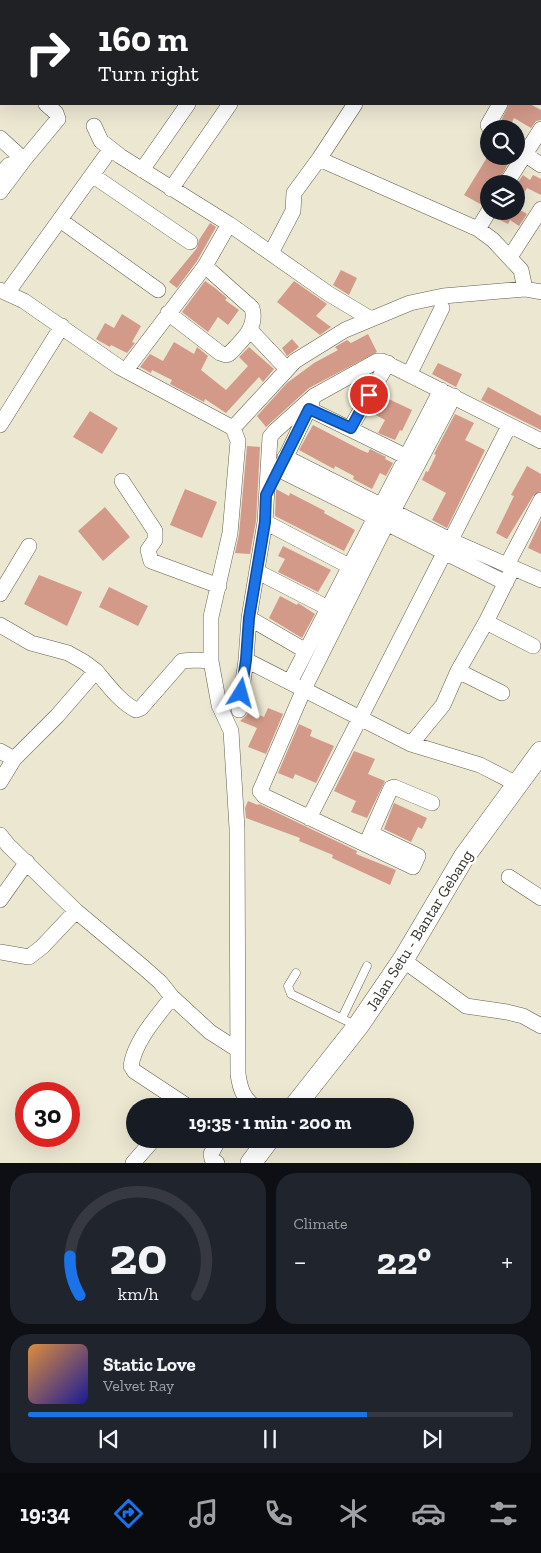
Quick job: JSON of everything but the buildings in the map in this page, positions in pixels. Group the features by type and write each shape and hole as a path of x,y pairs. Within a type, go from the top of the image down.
{"main road":[{"name":"Jalan Setu - Bantar Gebang","path":"300,1098 350,1022 403,960 464,857 541,752"},
{"path":"250,1163 262,1148"}],"street":[{"path":"0,192 58,118 56,113 47,105"},
{"path":"142,170 187,105"},
{"path":"171,189 229,105"},
{"path":"271,253 293,211 294,193 319,159 353,105"},
{"path":"491,120 499,105"},
{"path":"94,126 102,141 142,170 229,224 329,294 371,319"},
{"path":"525,146 541,129"},
{"path":"0,138 24,160"},
{"path":"525,154 541,165"},
{"path":"105,157 60,220 4,292 24,301 126,370 233,428 238,441 230,533 211,617 211,661 219,705 231,731 237,828 238,1050 240,1089 245,1098"},
{"path":"319,159 478,230 494,240 521,270 525,289"},
{"path":"0,175 8,164 24,160"},
{"path":"92,175 190,242"},
{"path":"510,257 541,209"},
{"path":"60,220 158,290"},
{"path":"478,230 484,220"},
{"path":"126,370 205,266 229,224"},
{"path":"168,313 220,353 226,355 251,331 252,308 205,266"},
{"path":"233,428 295,361 345,330 410,303 525,289 541,292"},
{"path":"410,373 442,308"},
{"path":"0,425 62,326"},
{"path":"251,331 287,369"},
{"path":"239,710 246,660 249,618 265,522 270,438 275,431 312,402 377,361 388,363 410,373 509,426 541,440"},
{"path":"351,428 388,363"},
{"path":"432,804 394,787 392,788 369,839 309,818 264,796 260,790 383,514 405,456 447,393"},
{"path":"290,682 349,566 383,514 447,393"},
{"path":"312,402 351,428 405,456"},
{"path":"266,495 312,402"},
{"path":"309,818 509,426"},
{"path":"282,463 447,547 506,583"},
{"path":"122,481 155,531 155,540 148,550 151,561 219,586"},
{"path":"411,744 442,705 458,671 506,583 510,566 541,500"},
{"path":"265,522 349,566"},
{"path":"0,594 5,570 29,546"},
{"path":"447,547 510,566 541,580"},
{"path":"258,572 328,608"},
{"path":"249,618 306,651"},
{"path":"486,622 533,646"},
{"path":"0,625 31,643 68,653 84,662 96,671 128,706 136,710 141,708 182,661 211,661"},
{"path":"246,660 411,744 480,765 517,784"},
{"path":"0,782 14,759 57,716 96,671"},
{"path":"458,671 502,693"},
{"path":"0,751 14,759"},
{"path":"0,834 8,845 76,911 143,966 160,982 172,998 210,1032 238,1050"},
{"path":"3,890 27,862"},
{"path":"509,877 541,898"},
{"path":"0,952 29,957 42,947 76,911"},
{"path":"403,960 466,1006 523,1016 541,1026"},
{"path":"172,998 147,1031 132,1058 131,1066 134,1071 173,1098"},
{"path":"133,1163 146,1148"},
{"path":"214,1148 210,1154 217,1163"}],"lane":[{"path":"296,973 288,986 291,994 350,1022 367,966"}],"route":[{"path":"241,693 249,618 265,522 266,495 309,409 351,428 369,395"}]}
